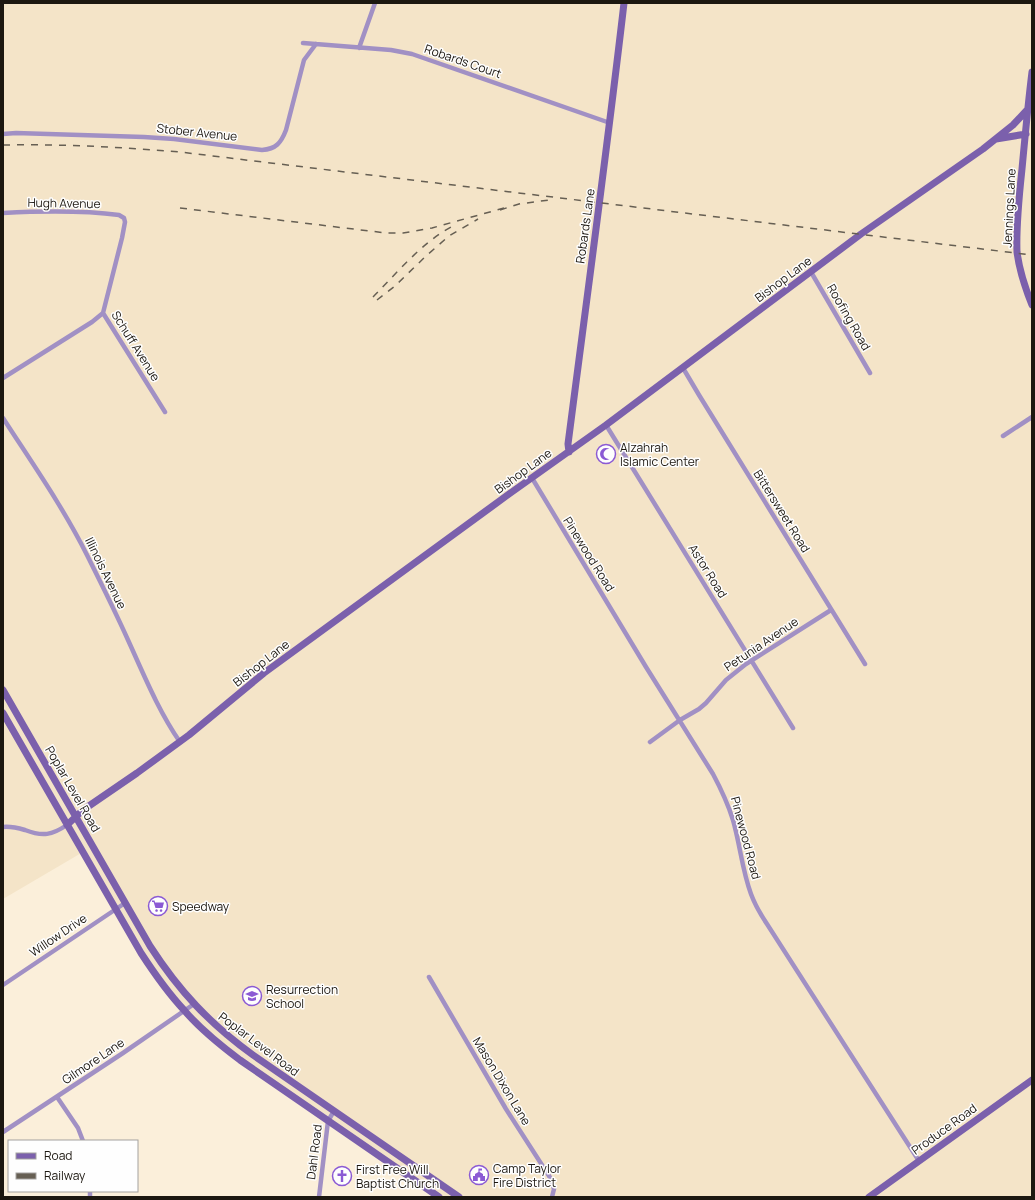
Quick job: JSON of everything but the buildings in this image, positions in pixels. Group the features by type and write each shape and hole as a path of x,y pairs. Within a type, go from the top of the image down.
{"street":[{"path":"359,48 375,3"},
{"name":"Robards Lane","path":"568,452 624,3"},
{"name":"Robards Court","path":"303,43 391,50 412,54 610,123"},
{"name":"Stober Avenue","path":"3,134 16,133 144,137 174,139 262,150 268,149 280,143 283,138 304,60 316,44"},
{"path":"1026,134 1032,72"},
{"name":"Bishop Lane","path":"67,825 83,810 180,742 264,673 606,425 861,234 982,149 1013,125 1028,109"},
{"name":"Bishop Lane","path":"994,140 1026,134"},
{"name":"Jennings Lane","path":"1026,134 1018,218 1017,253 1025,286 1032,305"},
{"name":"Hugh Avenue","path":"3,213 67,211 112,214 119,215 124,218"},
{"name":"Schuff Avenue","path":"124,218 125,222 122,238 103,313 164,412"},
{"name":"Roofing Road","path":"811,272 870,373"},
{"path":"3,378 92,322 103,313"},
{"name":"Bittersweet Road","path":"683,368 865,664"},
{"path":"1003,436 1032,416"},
{"name":"Illinois Avenue","path":"3,418 38,472 80,542 127,637 157,705 180,742"},
{"name":"Astor Road","path":"606,425 793,728"},
{"name":"Pinewood Road","path":"532,478 646,668 713,774 727,802 734,824 745,875 757,907 918,1161"},
{"name":"Petunia Avenue","path":"650,742 680,720 700,709 726,680 751,660 831,610"},
{"name":"Poplar Level Road","path":"3,690 125,903 162,964 176,984 194,1004 229,1038 460,1197"},
{"name":"Poplar Level Road","path":"3,713 150,967 184,1011 216,1041 240,1060 440,1197"},
{"path":"3,827 17,828 41,835 59,830 67,825"},
{"name":"Willow Drive","path":"3,985 125,903"},
{"name":"Mason Dixon Lane","path":"429,977 506,1109 551,1179 554,1189 552,1197"},
{"name":"Gilmore Lane","path":"3,1132 194,1004"},
{"name":"Produce Road","path":"870,1197 1032,1080"},
{"path":"57,1097 78,1128 83,1140"},
{"name":"Dahl Road","path":"319,1197 328,1121 334,1111"}],"shaded area":[{"path":"3,3 1032,3 1032,1197 439,1197 216,1041 150,967 83,852 3,899"}],"railway":[{"path":"3,145 92,146 180,152 1032,255"},
{"path":"500,210 519,204 549,200"},
{"path":"180,208 386,233 403,233 432,228 504,208"},
{"path":"377,300 395,286 449,236 478,219"},
{"path":"373,297 431,240 453,226"}],"place":[{"name":"Alzahrah Islamic Center","path":"606,454"},
{"name":"Speedway","path":"158,906"},
{"name":"Resurrection School","path":"252,996"},
{"name":"Camp Taylor Fire District","path":"479,1175"},
{"name":"First Free Will Baptist Church","path":"342,1176"}]}
